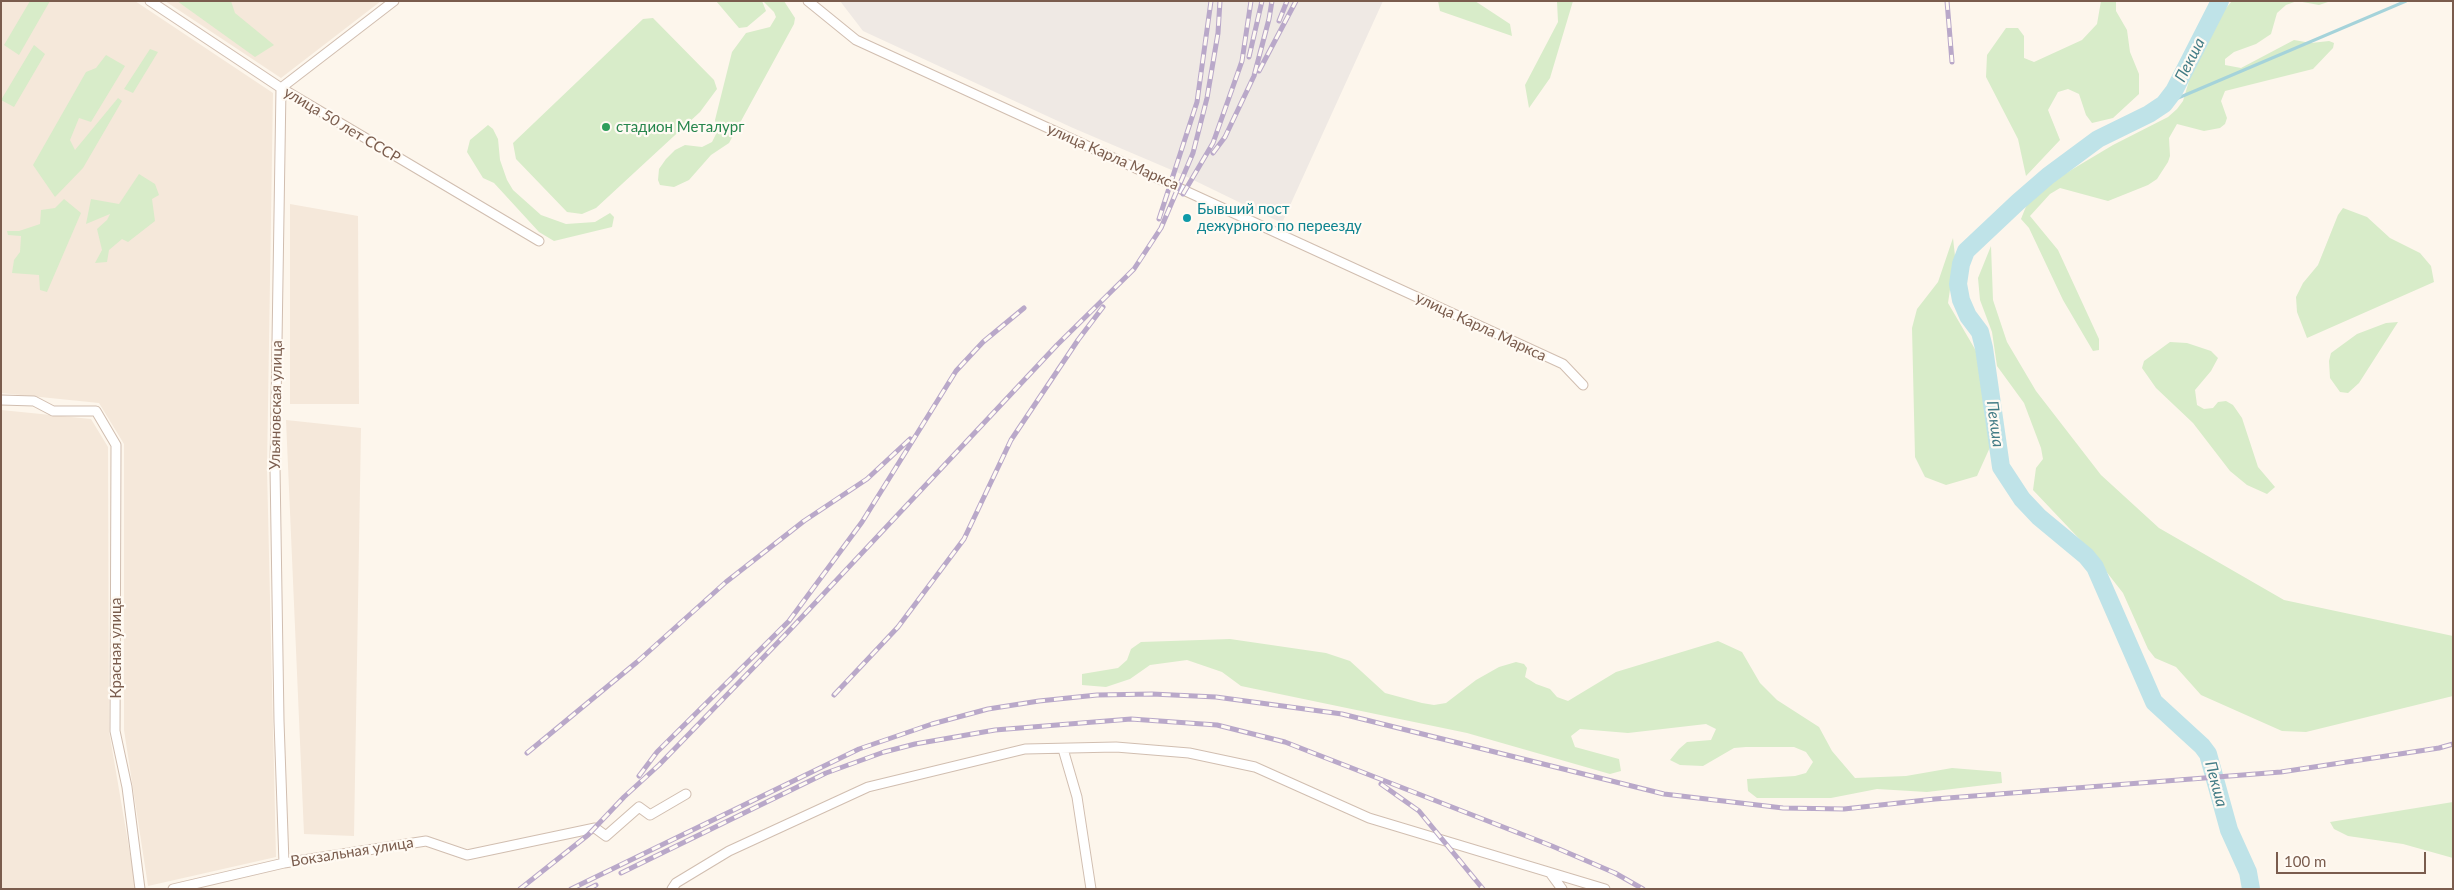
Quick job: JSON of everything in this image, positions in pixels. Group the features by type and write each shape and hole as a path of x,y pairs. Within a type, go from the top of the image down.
{"street":[{"name":"улица 50 лет СССР","path":"150,1 281,88 538,241"},
{"path":"281,88 394,1"},
{"name":"улица Карла Маркса","path":"808,1 856,40 1562,364 1583,385"},
{"name":"Ульяновская улица","path":"281,88 275,468 278,721 284,863"},
{"name":"Красная улица","path":"1,400 34,401 53,411 96,411 116,445 115,731 127,787 140,889"},
{"path":"672,889 676,883 729,851 868,787 1025,749 1116,747 1160,750 1229,760 1255,767 1293,782 1331,802 1369,818 1605,889"},
{"path":"1063,749 1077,797 1091,889"},
{"name":"Вокзальная улица","path":"173,889 284,863 426,840 467,855 596,828 606,836 639,807 650,815 686,794"},
{"path":"1551,874 1562,889"}],"shaded area":[{"path":"1,1 135,1 273,93 267,468 276,857 148,886 124,730 124,444 99,403 1,393"},
{"path":"165,1 381,1 281,78"},
{"path":"840,1 1383,1 1282,223 1181,174 1073,128 863,31"},
{"path":"290,204 358,216 359,404 290,404"},
{"path":"1,410 91,419 108,447 109,731 136,889 1,889"},
{"path":"286,420 361,428 354,836 304,834"}],"green space":[{"path":"30,1 50,1 19,55 4,45"},
{"path":"177,1 231,1 235,13 274,45 255,57"},
{"path":"716,1 762,1 766,11 747,27 739,28"},
{"path":"763,1 784,1 795,18 794,24 729,143 711,155 689,180 674,187 660,185 658,180 659,169 675,150 685,145 702,147 712,142 717,132 715,120 732,52 746,33 770,27 776,17 774,12"},
{"path":"1438,1 1475,1 1510,24 1512,36 1440,11"},
{"path":"1557,1 1573,1 1550,78 1529,108 1525,85 1558,22"},
{"path":"2101,1 2116,1 2116,11 2127,30 2130,52 2139,74 2139,94 2113,118 2092,123 2086,115 2079,94 2068,89 2058,92 2048,110 2060,140 2026,176 2018,139 1986,77 1987,55 2006,28 2018,28 2024,36 2024,58 2034,62 2082,40 2097,24"},
{"path":"2232,1 2297,1 2286,5 2277,13 2271,34 2256,44 2234,52 2225,59 2225,65 2241,68 2294,40 2311,43 2329,41 2334,43 2333,48 2313,69 2225,91 2221,101 2227,118 2225,124 2220,128 2204,131 2177,124 2169,138 2170,156 2168,162 2157,179 2148,185 2108,201 2060,188 2050,194 2030,216 2058,250 2099,339 2099,350 2093,351 2063,300 2029,228 2021,219 2027,204 2037,191 2113,145 2168,117 2177,109 2183,101 2191,74 2215,21"},
{"path":"2297,1 2331,1 2319,5"},
{"name":"стадион Металург","path":"653,18 714,80 717,89 700,112 596,208 582,214 567,212 516,159 513,143 643,19"},
{"path":"34,45 45,54 14,107 1,100"},
{"path":"150,49 158,52 133,93 124,89"},
{"path":"106,55 125,66 91,122 79,118 70,140 75,150 118,98 122,101 83,168 55,197 33,165 86,72 96,68"},
{"path":"488,125 493,129 498,139 500,160 507,180 513,190 541,215 566,224 595,222 610,213 614,217 612,227 554,241 539,232 494,183 483,178 467,152 470,140"},
{"path":"139,174 155,184 159,195 152,199 155,221 128,242 122,239 109,250 107,262 95,263 102,250 97,229 107,220 110,214 86,224 91,199 119,204"},
{"path":"64,199 81,213 47,292 40,290 39,275 12,273 14,260 20,252 21,236 8,235 7,231 19,231 40,224 41,210 55,208"},
{"path":"2343,208 2367,217 2390,238 2420,253 2431,266 2434,282 2307,338 2297,312 2296,297 2303,283 2318,265 2338,215"},
{"path":"1953,238 1955,256 1948,303 1979,356 1991,445 1977,476 1946,485 1925,477 1915,457 1912,328 1917,309 1938,282"},
{"path":"1991,246 1993,300 2007,342 2036,391 2101,475 2159,528 2284,600 2453,636 2453,696 2306,732 2282,731 2201,695 2176,667 2155,658 2148,649 2123,593 2087,547 2033,490 2036,468 2043,459 2041,448 2024,403 1997,366 1992,332 1980,300 1978,278"},
{"path":"2398,322 2359,383 2348,393 2340,392 2330,378 2329,361 2331,353 2357,334 2386,323"},
{"path":"2170,342 2187,343 2211,351 2218,358 2211,371 2195,390 2197,405 2204,409 2213,408 2218,402 2226,401 2233,405 2242,418 2258,467 2275,487 2267,494 2247,485 2230,471 2193,423 2156,388 2142,368 2144,361"},
{"path":"1230,639 1326,653 1350,661 1385,693 1434,705 1446,703 1476,680 1499,667 1516,662 1524,664 1527,668 1525,677 1536,684 1550,689 1557,697 1568,701 1616,672 1718,641 1742,652 1760,683 1777,700 1819,727 1832,751 1855,778 1906,776 1952,768 2001,772 2002,783 1927,792 1877,789 1831,798 1757,798 1748,791 1747,779 1795,776 1806,773 1813,762 1806,752 1794,747 1734,748 1703,766 1680,765 1670,760 1679,749 1687,742 1711,740 1716,729 1706,724 1628,733 1580,729 1571,736 1575,747 1619,759 1621,771 1610,774 1467,733 1241,686 1222,672 1187,660 1150,665 1130,679 1106,687 1082,685 1082,674 1118,668 1127,660 1131,649 1141,642"},
{"path":"2453,802 2453,858 2403,844 2348,836 2334,829 2330,822"}],"waterway":[{"name":"Пекша","path":"2220,1 2174,91 2164,104 2149,114 2098,139 2048,176 2018,202 1966,251 1961,264 1958,284 1961,300 1968,316 1980,332 1984,348 2001,467 2022,499 2039,517 2086,556 2095,567 2154,702 2202,746 2208,754 2229,830 2248,872 2251,889"},
{"path":"2164,104 2406,1"}],"railway":[{"path":"1159,219 1197,102 1211,1"},
{"path":"520,889 588,835 624,797 659,765 786,634 1057,345 1134,269 1161,228 1193,153 1207,98 1218,33 1220,1"},
{"path":"1183,194 1213,143 1242,61 1251,1"},
{"path":"1249,57 1262,1"},
{"path":"1213,153 1225,137 1254,76 1272,1"},
{"path":"1279,21 1287,1"},
{"path":"1259,71 1296,1"},
{"path":"1947,1 1952,62"},
{"path":"834,695 898,627 964,539 1011,440 1078,340 1103,307"},
{"path":"639,776 657,752 789,621 862,522 956,371 983,342 1024,308"},
{"path":"527,753 637,662 726,582 804,521 867,479 910,439"},
{"path":"571,889 859,749 932,724 988,709 1097,695 1152,694 1216,697 1342,714 1664,794 1783,808 1844,809 1935,799 2281,772 2439,748 2453,744"},
{"path":"621,873 826,773 884,752 915,744 995,730 1131,719 1217,725 1285,742 1552,846 1615,873 1643,889"},
{"path":"1381,784 1419,811 1483,889"},
{"path":"588,889 596,885"}],"place":[{"name":"стадион Металург","path":"606,127"},
{"name":"Бывший пост дежурного по переезду","path":"1187,218"}]}
